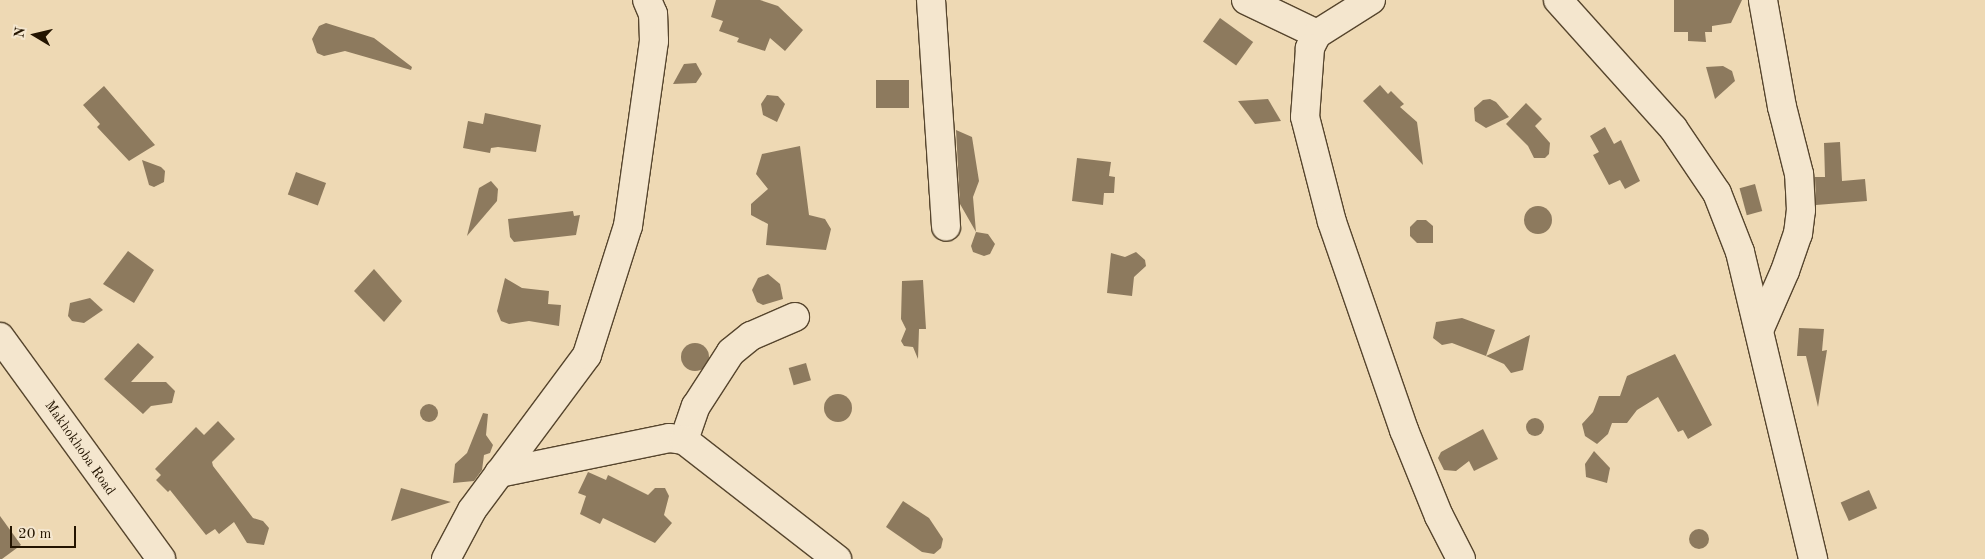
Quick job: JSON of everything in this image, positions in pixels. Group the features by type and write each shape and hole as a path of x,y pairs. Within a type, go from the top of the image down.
{"street":[{"path":"446,559 472,510 587,355 628,226 650,88 653,14 646,0"},
{"path":"931,0 946,227"},
{"path":"1246,0 1317,34"},
{"path":"1371,0 1317,34 1310,48 1306,82 1305,117 1332,222 1404,430 1439,516 1461,559"},
{"path":"1760,328 1785,271 1798,234 1801,210 1799,174 1782,106 1763,0"},
{"path":"1567,5 1673,128 1706,173 1740,252 1760,328 1813,559"},
{"path":"684,440 696,406 731,352 751,336 795,316"},
{"name":"Makhokhoba Road","path":"0,337 161,559"},
{"path":"499,473 669,438 684,440 739,486 837,559"}],"building":[{"path":"716,0 760,0 778,6 803,30 785,51 770,38 765,51 737,42 739,38 719,31 723,21 711,17"},
{"path":"1674,0 1742,0 1731,23 1712,26 1712,32 1705,32 1706,42 1688,41 1688,32 1674,32"},
{"path":"1220,18 1253,42 1236,66 1203,41"},
{"path":"326,23 374,38 412,67 411,70 345,51 324,56 317,53 312,39 319,26"},
{"path":"696,63 702,74 696,83 673,84 684,64"},
{"path":"1723,66 1732,71 1735,81 1715,99 1706,67"},
{"path":"876,80 909,80 909,108 876,108"},
{"path":"1380,85 1388,94 1391,91 1404,104 1400,107 1417,122 1423,165 1363,101"},
{"path":"104,86 155,145 129,161 97,127 100,124 83,105"},
{"path":"767,95 778,96 785,104 777,122 763,115 761,104"},
{"path":"1268,99 1281,121 1255,124 1238,101"},
{"path":"1490,99 1496,102 1509,117 1486,128 1475,121 1474,108 1483,100"},
{"path":"1526,103 1542,119 1535,126 1550,143 1549,154 1545,158 1534,158 1528,146 1506,124"},
{"path":"485,113 541,125 536,152 498,147 491,148 490,153 463,148 468,121 483,124"},
{"path":"1605,127 1614,144 1621,140 1640,181 1625,189 1620,180 1609,185 1593,155 1599,152 1590,136"},
{"path":"956,130 972,137 979,181 973,197 976,232 960,204"},
{"path":"1840,142 1842,181 1865,179 1867,201 1816,205 1815,177 1825,177 1824,143"},
{"path":"800,146 809,215 825,219 831,229 826,250 766,245 768,224 751,215 751,204 768,189 756,174 762,154"},
{"path":"1077,158 1111,162 1109,176 1115,177 1114,193 1104,193 1103,205 1072,201"},
{"path":"142,160 161,167 165,171 164,182 154,187 149,185"},
{"path":"296,172 326,183 318,205 288,195"},
{"path":"491,181 498,189 497,201 467,236 479,188"},
{"path":"1755,184 1762,211 1747,215 1740,188"},
{"path":"1538,206 1548,210 1552,220 1548,230 1538,234 1528,230 1524,220 1528,210"},
{"path":"573,211 574,216 580,215 576,235 514,242 510,237 508,219"},
{"path":"1417,220 1426,220 1433,226 1433,243 1417,243 1410,236 1410,227"},
{"path":"976,232 988,234 995,244 990,254 984,256 973,252 971,246"},
{"path":"128,251 154,270 134,303 103,284"},
{"path":"1136,252 1145,260 1146,266 1134,277 1132,296 1107,293 1111,253 1125,257"},
{"path":"374,269 402,301 384,322 354,291"},
{"path":"768,274 780,284 783,299 763,305 757,302 752,290 758,278"},
{"path":"505,278 522,288 549,291 548,304 561,305 559,326 529,321 509,324 501,321 497,311"},
{"path":"923,280 926,329 919,329 918,359 913,347 904,346 901,341 906,329 901,319 902,281"},
{"path":"90,298 103,310 84,323 72,321 68,316 70,303"},
{"path":"1462,318 1495,330 1486,356 1452,343 1442,345 1433,338 1436,322"},
{"path":"1799,328 1824,329 1822,351 1827,350 1818,407 1806,356 1797,356"},
{"path":"1530,335 1523,370 1511,373 1504,364 1486,356"},
{"path":"138,343 154,357 131,382 166,382 175,391 172,403 151,406 143,414 104,379"},
{"path":"695,343 705,347 709,357 705,367 695,371 685,367 681,357 685,347"},
{"path":"1675,354 1712,425 1688,439 1683,430 1678,432 1658,397 1637,410 1627,423 1612,423 1608,434 1597,444 1585,436 1582,424 1593,412 1599,396 1620,396 1627,376"},
{"path":"806,363 811,380 794,385 789,368"},
{"path":"838,394 848,398 852,408 848,418 838,422 828,418 824,408 828,398"},
{"path":"425,404 433,404 438,409 436,420 425,422 420,417 420,409"},
{"path":"483,413 488,414 486,435 493,445 490,453 484,455 482,470 474,481 453,483 455,464 467,453"},
{"path":"1531,418 1539,418 1544,423 1542,434 1531,436 1526,431 1526,423"},
{"path":"218,421 235,439 212,462 213,466 253,518 263,521 269,528 264,545 247,543 234,522 219,534 215,529 206,535 170,490 168,492 156,480 161,475 155,469 196,427 204,435"},
{"path":"1483,429 1498,459 1474,471 1469,461 1456,471 1444,470 1438,458 1441,452"},
{"path":"1594,451 1610,468 1607,483 1586,477 1585,464"},
{"path":"588,472 606,480 608,475 648,495 655,488 665,488 669,496 664,515 672,523 655,543 603,518 600,524 580,514 586,496 578,493"},
{"path":"401,488 451,502 391,521"},
{"path":"1869,490 1877,508 1849,521 1841,503"},
{"path":"903,501 929,518 943,539 941,548 934,554 922,552 886,527"},
{"path":"0,516 21,545 2,559 0,559"},
{"path":"1699,529 1706,532 1709,539 1706,546 1699,549 1692,546 1689,539 1692,532"}]}
